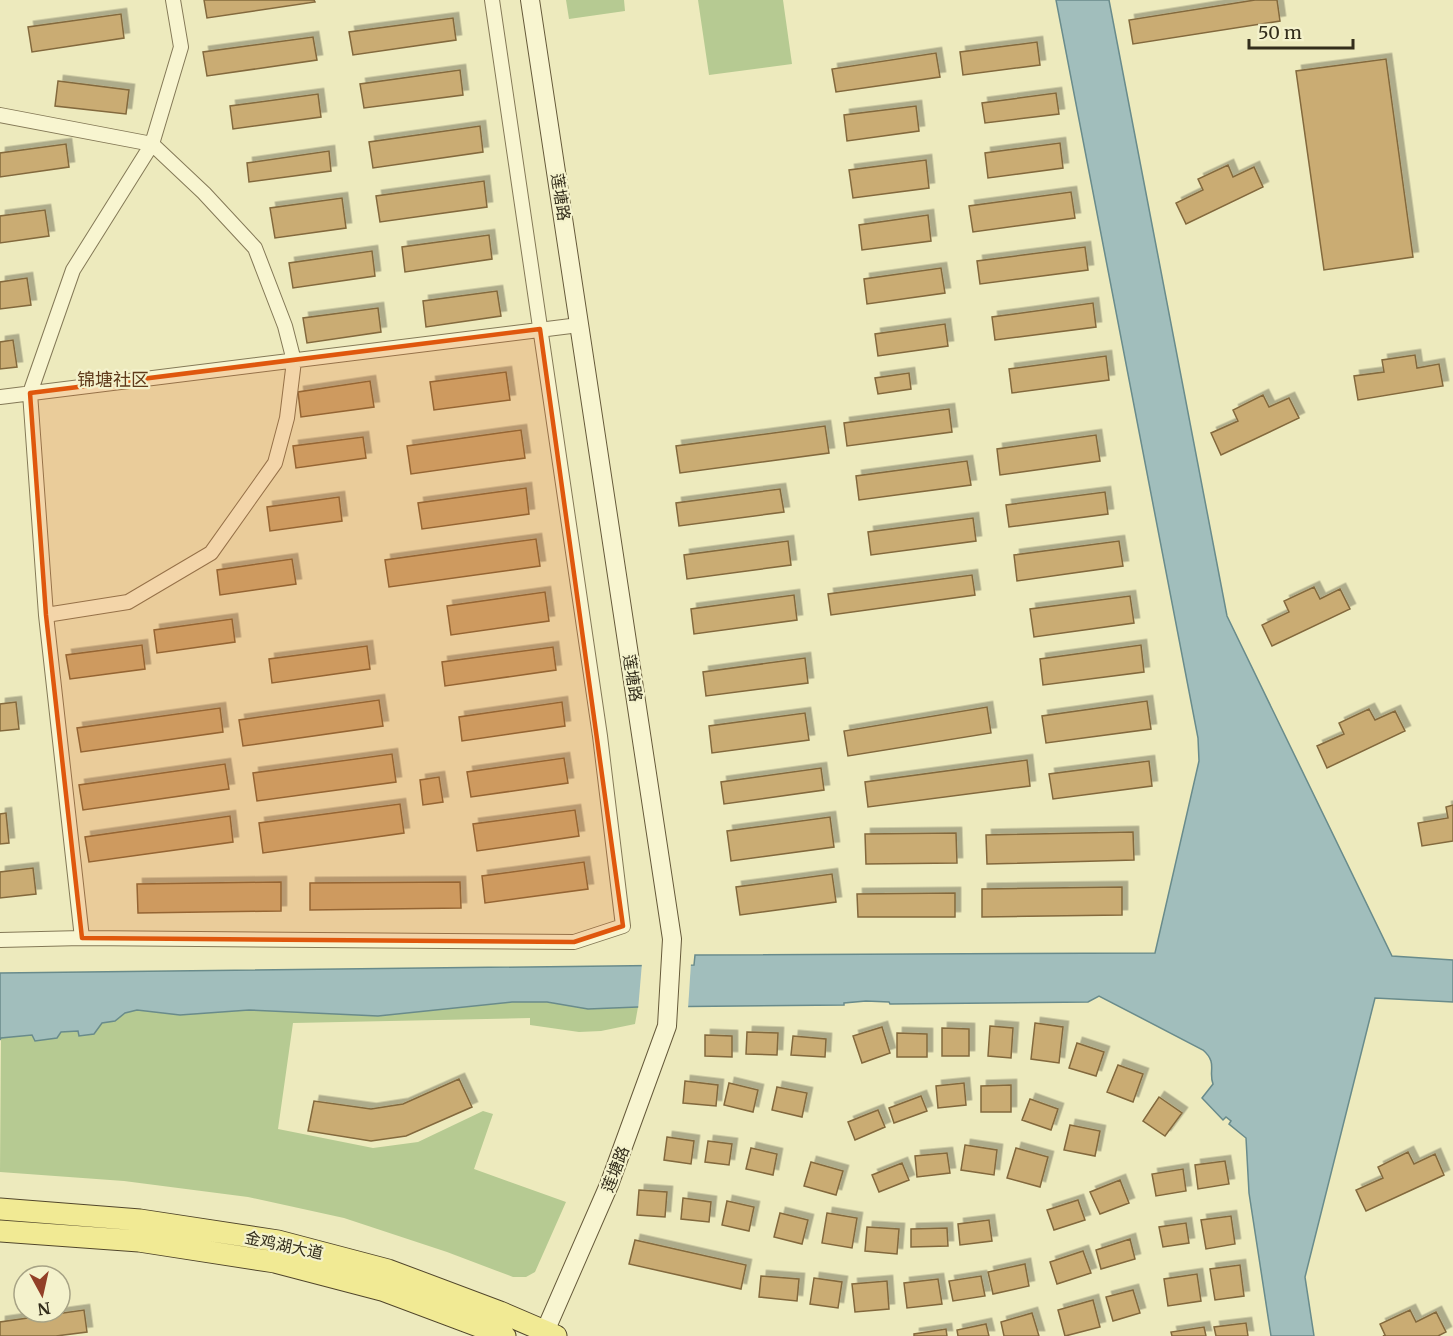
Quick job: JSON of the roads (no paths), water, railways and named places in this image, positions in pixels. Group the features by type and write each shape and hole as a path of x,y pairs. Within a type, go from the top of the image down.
{"main road":[{"name":"金鸡湖大道","path":"0,1209 140,1220 278,1241 388,1270 500,1312 548,1335"},
{"name":"金鸡湖大道","path":"0,1232 139,1241 274,1262 382,1290 504,1336"}],"street":[{"path":"82,938 46,615 30,393 73,270 152,144 181,47 173,0"},
{"path":"0,940 82,938 574,942 623,926 600,736 492,0"},
{"name":"莲塘路","path":"530,0 672,939 667,1026 609,1185 548,1335"},
{"path":"0,115 152,144 204,193 255,248 285,326 294,362 287,418 275,463 211,553 129,602 46,615"},
{"path":"0,397 579,325"}],"water":[{"path":"1056,0 1109,0 1227,616 1392,956 1453,960 1453,1002 1375,998 1305,1277 1314,1336 1271,1336 1249,1193 1246,1138 1229,1124 1231,1121 1226,1117 1223,1120 1202,1098 1213,1084 1208,1055 1203,1050 1099,996 1088,1002 890,1004 889,1002 866,1001 844,1003 844,1005 588,1009 547,1002 512,1002 378,1016 249,1010 180,1015 137,1010 125,1013 115,1021 102,1023 94,1034 79,1036 78,1031 61,1032 57,1038 35,1041 32,1035 1,1038 0,1040 0,973 694,965 695,955 1155,953 1199,761 1198,738"}],"district":[{"name":"锦塘社区","path":"113,379"}]}
